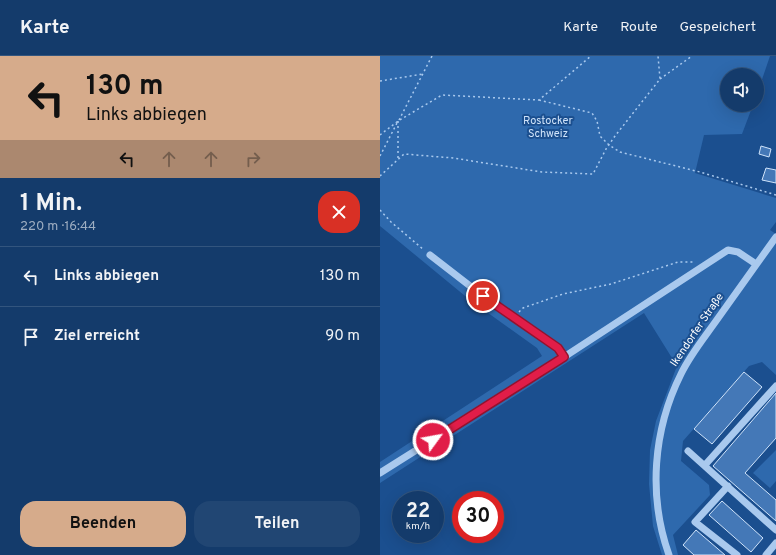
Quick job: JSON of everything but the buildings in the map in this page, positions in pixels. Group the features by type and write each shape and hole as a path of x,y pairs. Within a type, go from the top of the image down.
{"street":[{"name":"Ikendorfer Straße","path":"669,555 664,543 658,512 655,483 662,428 670,399 681,374 698,346 776,237"},
{"path":"380,473 564,357 728,250 738,252 756,264"},
{"path":"430,255 514,318 558,348 564,357"},
{"path":"705,465 776,386"},
{"path":"688,450 776,530"},
{"path":"728,486 695,522 737,555"},
{"path":"766,555 776,543"}],"path":[{"path":"380,156 432,56"},
{"path":"539,100 592,56"},
{"path":"658,56 660,79"},
{"path":"380,176 404,154 453,158 542,172 593,174 614,136 660,79 692,56"},
{"path":"380,81 423,74"},
{"path":"380,135 398,121 442,95 539,100 592,113 597,122 600,136 609,145 620,152 700,172 776,195"},
{"path":"398,121 398,159"},
{"path":"380,210 391,222 430,255"},
{"path":"514,318 523,308 563,294 611,284 678,262 698,262"}],"green space":[{"name":"Rostocker Schweiz","path":"380,56 770,56 764,74 764,68 720,68 720,112 750,112 742,134 704,135 695,173 776,198 776,222 770,230 776,234 776,375 762,362 749,366 683,441 681,461 709,485 710,495 673,535 678,555 662,555 653,526 649,484 650,450 656,421 677,366 644,313 380,483 380,462 542,356 537,348 470,300 380,226"},
{"path":"776,450 776,481 770,488 753,473"}],"route":[{"path":"433,440 564,357 558,348 483,296"}]}
